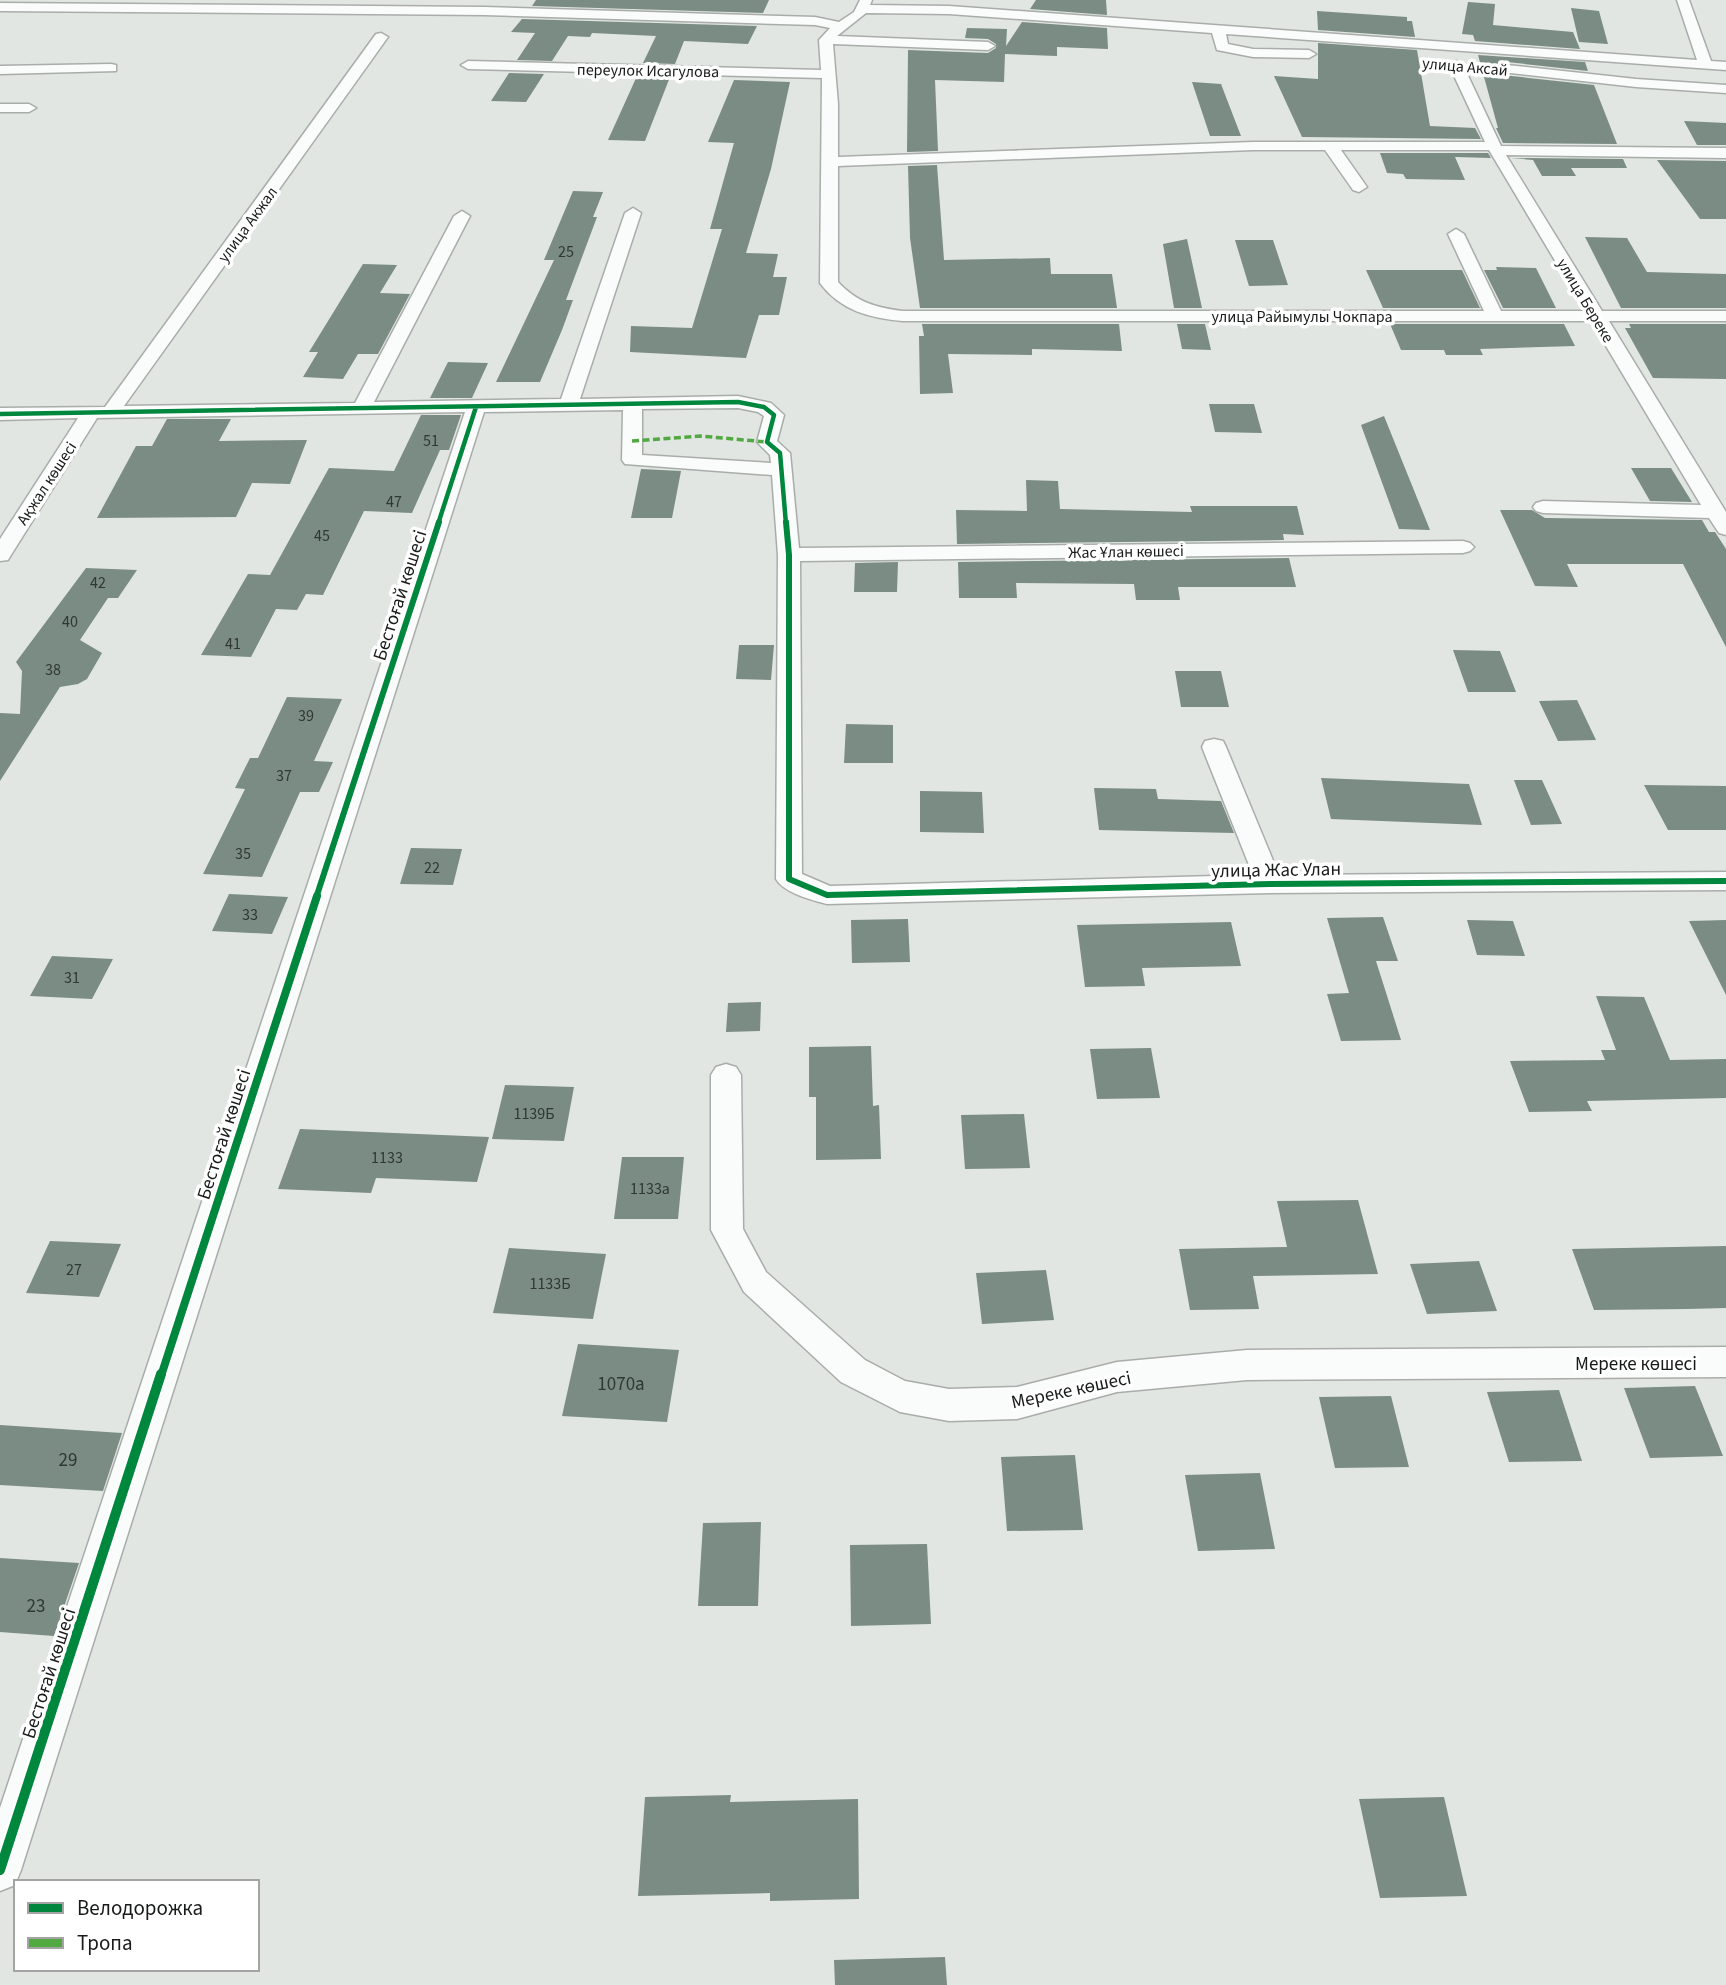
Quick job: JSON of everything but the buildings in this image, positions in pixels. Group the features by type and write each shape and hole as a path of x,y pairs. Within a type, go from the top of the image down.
{"street":[{"path":"1001,14 1006,0"},
{"path":"1683,0 1706,65"},
{"path":"826,40 860,16 865,4"},
{"name":"улица Аксай","path":"865,4 1726,66"},
{"path":"0,7 485,11 816,21 842,27"},
{"path":"1218,30 1222,47 1238,51 1320,55"},
{"name":"улица Акжал","path":"102,411 381,37"},
{"path":"826,40 988,46"},
{"name":"улица Райымулы Чокпара","path":"826,40 831,104 829,283 847,302 878,314 1726,316"},
{"name":"переулок Исагулова","path":"468,65 827,74"},
{"name":"улица Береке","path":"1456,65 1495,148 1721,520"},
{"path":"0,70 111,68"},
{"name":"улица Аксай","path":"1496,68 1726,89"},
{"path":"0,108 29,108"},
{"path":"1329,145 1359,187"},
{"path":"831,162 1329,145 1726,153"},
{"path":"569,405 633,213"},
{"path":"362,407 462,216"},
{"path":"1456,234 1495,316"},
{"path":"0,414 738,402 764,407 774,415 766,442 780,453 789,555"},
{"path":"634,404 632,460 782,470"},
{"name":"Бестоғай көшесі","path":"0,1871 476,407"},
{"name":"Ақжал көшесі","path":"0,555 102,411"},
{"path":"1543,507 1721,520"},
{"name":"Жас Ұлан көшесі","path":"789,555 1463,547"},
{"name":"улица Жас Улан","path":"789,555 789,879 827,895 1270,884 1726,881"},
{"path":"1214,747 1270,884"},
{"name":"Мереке көшесі","path":"726,1075 727,1230 755,1282 853,1371 900,1396 949,1405 1017,1403 1117,1377 1247,1365 1726,1362"}],"marked path":[{"path":"632,441 700,436 767,442"}],"cycle path":[{"path":"0,414 738,402 764,407 774,415 767,442 780,453 789,555 789,879 827,895 1270,884 1726,881"},
{"path":"0,1870 476,407"}]}
